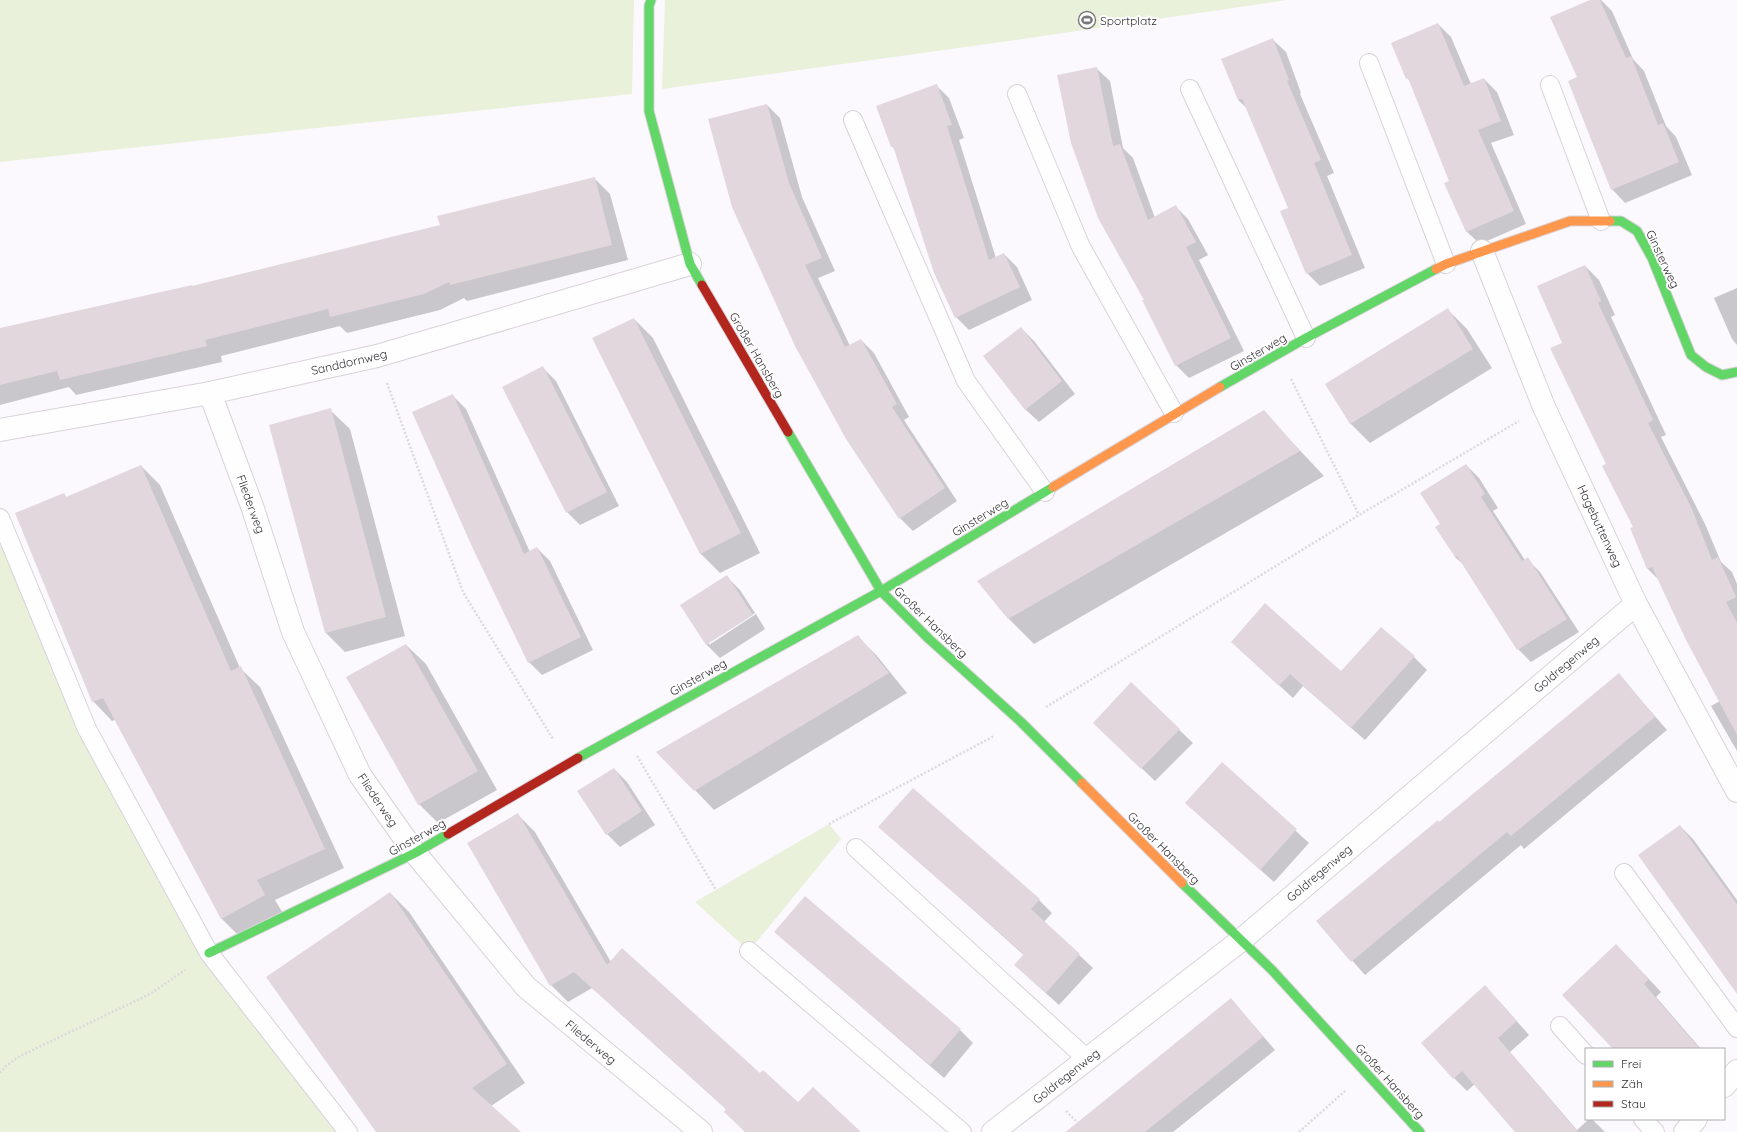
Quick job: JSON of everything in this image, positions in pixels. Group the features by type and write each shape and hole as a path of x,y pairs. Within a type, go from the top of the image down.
{"street":[{"name":"Großer Hansberg","path":"651,0 649,6 649,111 690,264 881,591 929,639 1021,722 1240,941 1272,970 1420,1132"},
{"name":"Ginsterweg","path":"209,952 415,853 622,732 881,591 1174,413 1306,338 1446,264 1570,221 1620,221 1637,231 1652,258 1691,355 1706,367 1722,375 1737,372"},
{"name":"Hagebuttenweg","path":"1482,251 1544,407 1636,604 1737,791"},
{"name":"Sanddornweg","path":"0,430 210,394 378,356 690,264"},
{"name":"Fliederweg","path":"210,394 252,506 293,632 360,775 415,853 526,987 700,1132"},
{"name":"Goldregenweg","path":"993,1132 1240,941 1636,604"},
{"path":"1725,1085 1737,1071"},
{"path":"1685,1132 1695,1120"}],"lane":[{"path":"1368,63 1446,264"},
{"path":"1550,85 1601,221"},
{"path":"1190,89 1306,338"},
{"path":"1017,94 1081,247 1174,413"},
{"path":"853,120 966,381 1045,492"},
{"path":"0,518 87,729 209,952 348,1132"},
{"path":"856,848 1087,1059"},
{"path":"1624,873 1737,1028"},
{"path":"749,951 962,1132"},
{"path":"1560,1026 1585,1054"},
{"path":"1644,1120 1655,1132"}],"path":[{"path":"1279,354 1359,515"},
{"path":"378,356 463,592 568,764"},
{"path":"829,824 1021,722 1359,515 1544,407"},
{"path":"622,732 716,890"},
{"path":"0,1073 6,1066 20,1056 150,994 209,952"},
{"path":"1299,1132 1366,1073"}],"green space":[{"path":"0,0 634,0 632,94 0,162"},
{"path":"665,0 1287,0 1009,41 662,89"},
{"path":"0,518 87,729 209,953 338,1132 0,1132"},
{"path":"829,824 841,839 749,951 695,902"}],"building":[{"path":"1590,0 1600,0 1626,58 1631,56 1658,125 1663,123 1679,162 1611,190 1568,81 1577,77 1550,17"},
{"path":"1438,23 1464,86 1484,78 1501,121 1478,130 1514,211 1466,232 1444,183 1449,181 1408,78 1406,79 1391,43"},
{"path":"1273,38 1289,80 1287,81 1321,160 1314,163 1352,255 1306,274 1280,211 1288,208 1242,99 1238,100 1221,59"},
{"path":"1097,67 1113,146 1120,144 1148,220 1176,205 1196,242 1186,247 1231,338 1175,366 1142,300 1144,300 1098,218 1071,143 1057,75"},
{"path":"937,84 952,125 947,126 989,260 1004,253 1020,287 955,318 934,273 893,146 891,147 876,106"},
{"path":"767,104 789,183 822,258 805,265 845,347 861,339 897,404 892,407 945,488 899,519 846,439 795,346 732,207 708,119"},
{"path":"595,177 612,245 450,285 449,282 424,294 330,317 328,309 205,340 207,346 60,380 57,371 0,385 0,328 192,286 440,225 437,216"},
{"path":"1585,265 1601,301 1598,303 1653,420 1648,423 1692,509 1712,560 1718,557 1736,597 1726,602 1737,623 1737,735 1686,640 1652,567 1647,569 1630,528 1633,527 1602,466 1606,464 1550,348 1562,343 1537,286"},
{"path":"1448,308 1473,349 1350,424 1325,384"},
{"path":"634,318 741,533 700,554 592,338"},
{"path":"1021,327 1062,381 1025,410 983,356"},
{"path":"543,366 607,492 566,513 502,387"},
{"path":"453,394 524,554 537,547 581,637 528,663 474,551 412,412"},
{"path":"331,408 386,617 325,633 269,425"},
{"path":"1264,410 1300,451 1008,619 977,581"},
{"path":"1466,464 1485,494 1481,497 1522,561 1528,557 1567,619 1517,650 1457,556 1455,557 1435,527 1440,524 1420,493"},
{"path":"141,465 231,671 241,666 325,849 257,880 265,895 221,919 103,698 92,702 15,513 64,493 66,497"},
{"path":"727,575 753,615 706,645 680,605"},
{"path":"1265,603 1341,671 1381,627 1415,656 1351,728 1290,674 1279,686 1231,642"},
{"path":"858,635 889,673 694,791 656,752"},
{"path":"406,644 478,771 418,805 346,677"},
{"path":"1619,673 1655,717 1511,836 1507,832 1351,962 1316,921 1438,820 1439,822"},
{"path":"1131,682 1180,729 1141,769 1093,723"},
{"path":"1222,762 1297,829 1260,870 1185,803"},
{"path":"614,768 642,811 606,835 577,791"},
{"path":"913,788 1040,899 1031,909 1080,954 1046,993 1014,965 1024,954 878,827"},
{"path":"518,813 607,965 622,948 760,1073 763,1070 798,1102 813,1087 861,1132 745,1132 724,1112 726,1109 574,972 550,986 467,843"},
{"path":"1680,825 1737,904 1737,994 1638,855"},
{"path":"390,892 507,1064 472,1088 521,1132 376,1132 266,977"},
{"path":"805,896 961,1029 930,1065 774,932"},
{"path":"1616,944 1649,979 1644,984 1699,1048 1612,1048 1562,995"},
{"path":"1485,985 1517,1021 1498,1038 1578,1132 1515,1132 1462,1071 1453,1079 1421,1043"},
{"path":"1231,998 1263,1037 1145,1132 1066,1132"}],"traffic: fast":[{"path":"651,0 649,6 649,111 690,264 702,285"},
{"path":"1610,221 1621,221 1637,231 1652,258 1691,355 1706,367 1722,375 1737,372"},
{"path":"1220,387 1306,338 1436,269"},
{"path":"788,432 881,591 929,639 1021,722 1082,783"},
{"path":"578,758 881,591 1053,487"},
{"path":"209,953 415,853 448,834"},
{"path":"1182,883 1272,970 1420,1132"}],"traffic: slow":[{"path":"1436,269 1446,264 1570,221 1610,221"},
{"path":"1053,487 1220,387"},
{"path":"1082,783 1182,883"}],"traffic: jam":[{"path":"702,285 788,432"},
{"path":"448,834 578,758"}],"place":[{"name":"Sportplatz","path":"1087,20"}]}
